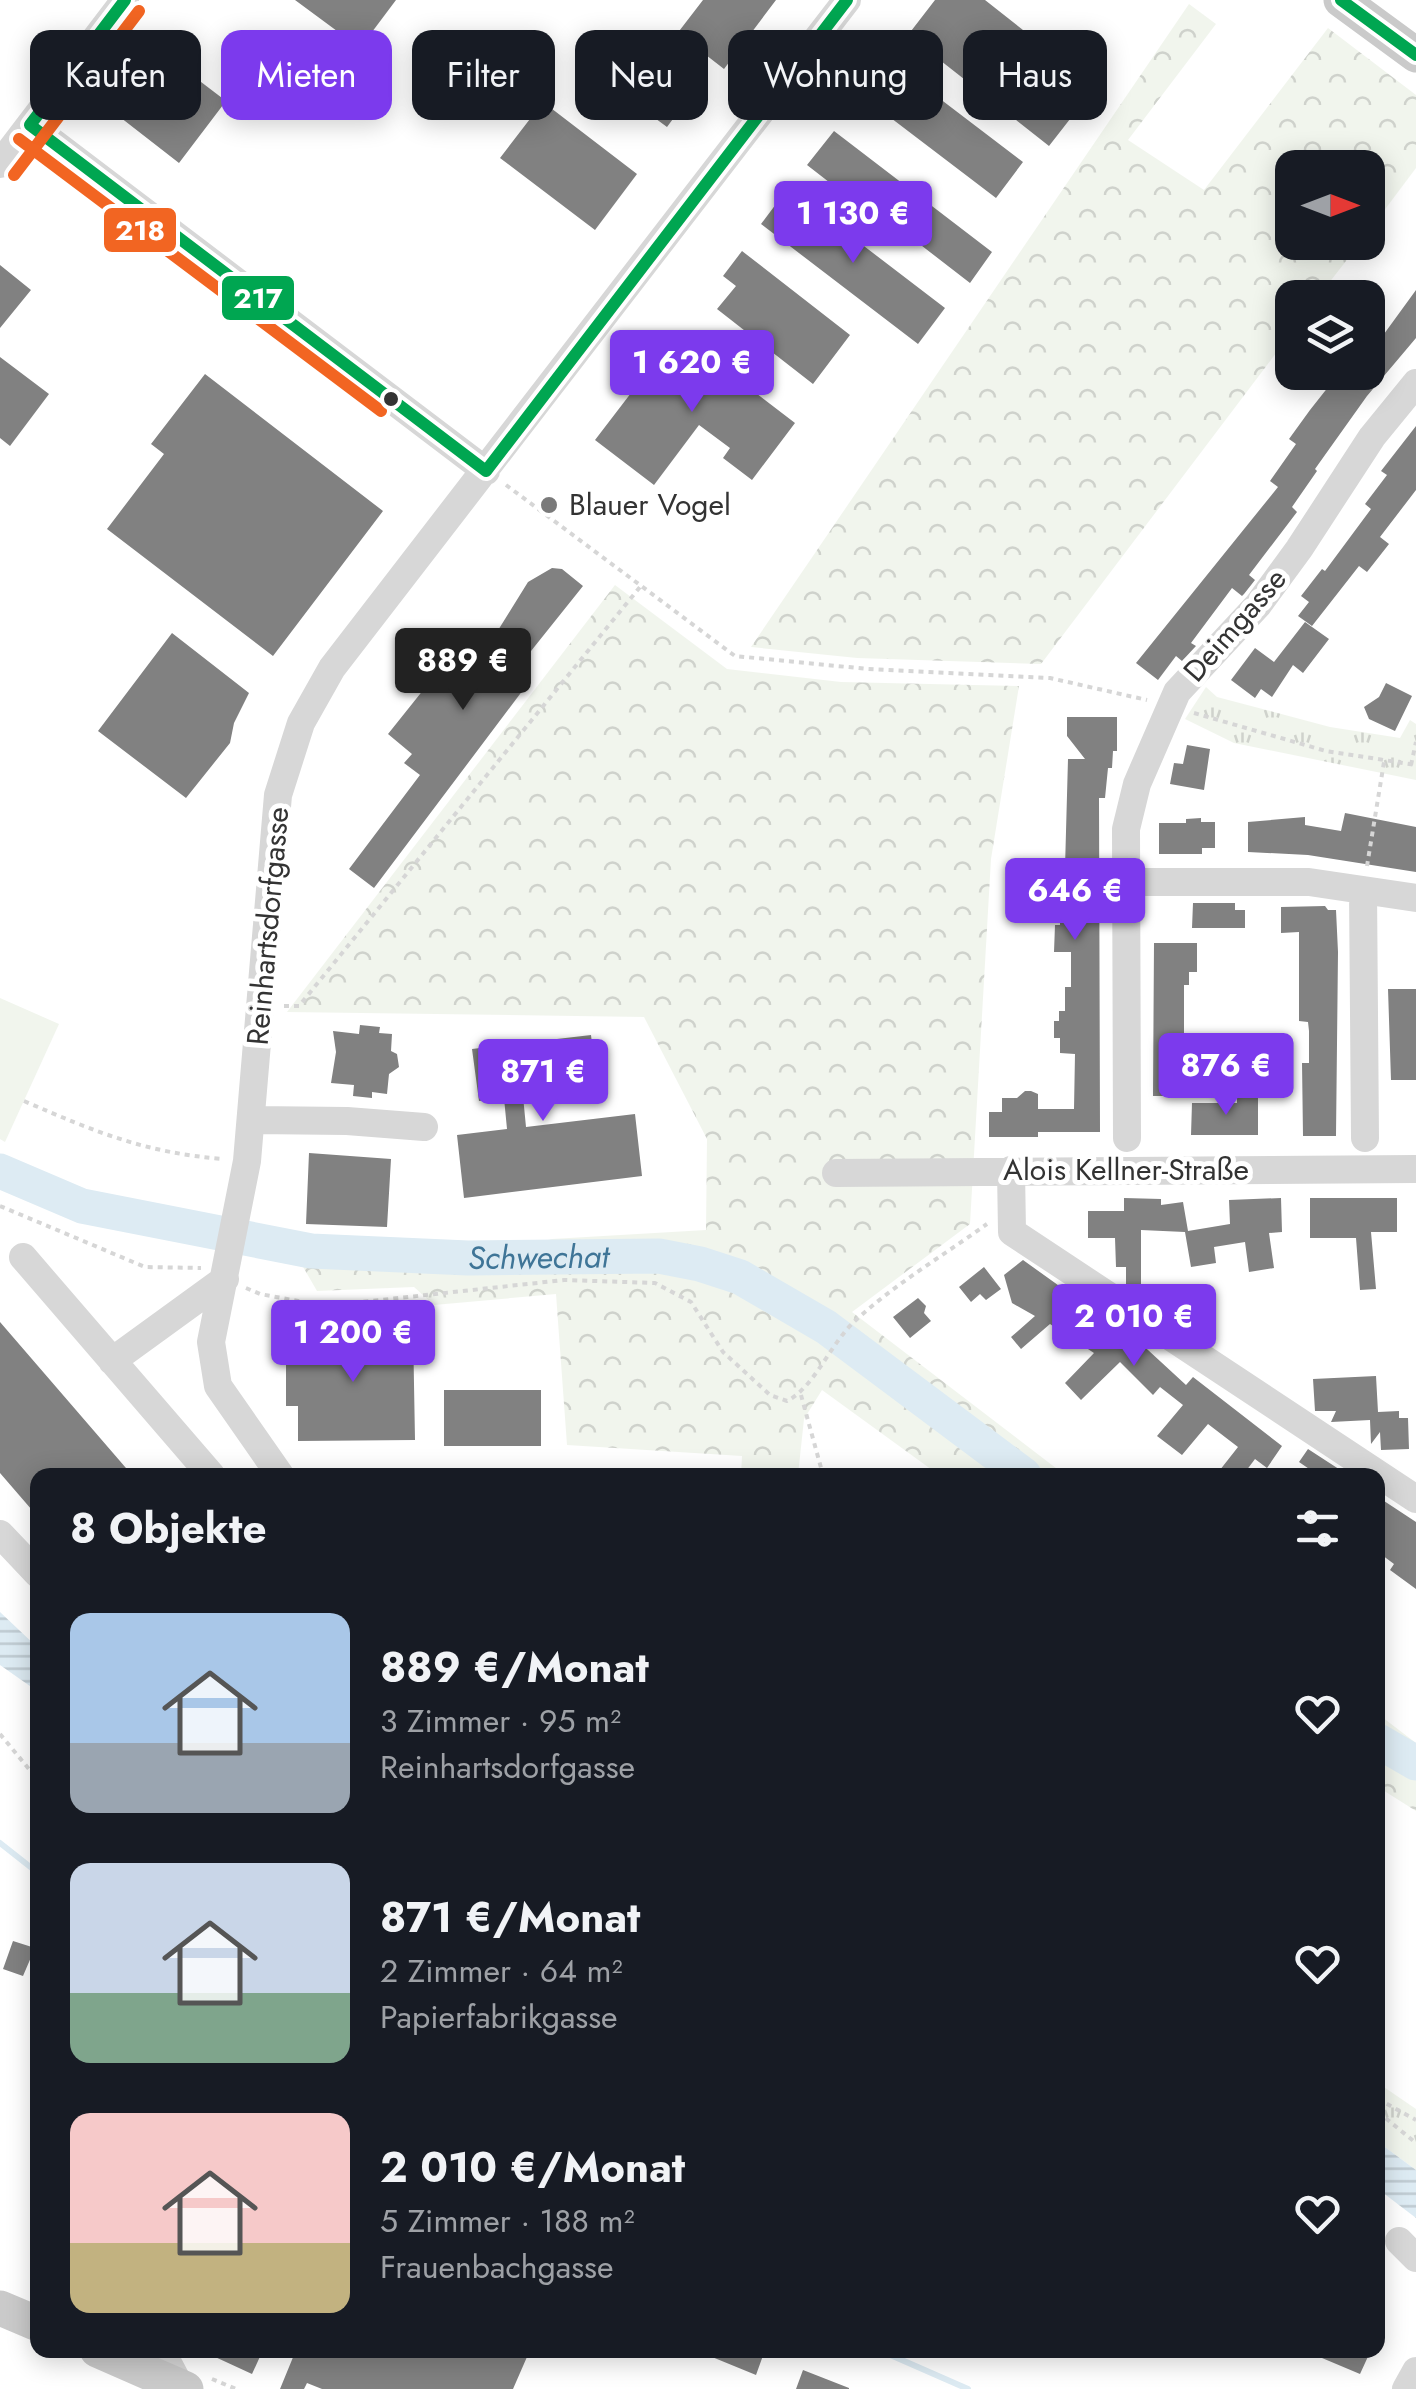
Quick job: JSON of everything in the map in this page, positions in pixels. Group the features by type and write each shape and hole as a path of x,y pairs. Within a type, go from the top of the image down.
{"main road":[{"path":"1342,0 1416,55"},
{"path":"115,2358 183,2388"}],"street":[{"path":"0,164 125,0"},
{"name":"Reinhartsdorfgasse","path":"275,1468 218,1386 211,1342 240,1206 252,1120 278,795 301,722 332,668 847,0"},
{"path":"30,124 486,471"},
{"name":"Deimgasse","path":"1126,1138 1126,828 1136,784 1178,692 1268,591 1372,437 1416,383"},
{"path":"1126,882 1309,882 1416,898"},
{"path":"1362,890 1365,1138"},
{"path":"252,1120 424,1127"},
{"name":"Alois Kellner-Straße","path":"836,1173 1416,1169"},
{"path":"1011,1170 1012,1232 1369,1468"},
{"path":"23,1257 205,1468"},
{"path":"112,1361 227,1268"},
{"path":"1385,1479 1416,1499"},
{"path":"0,1534 30,1566"},
{"path":"165,2358 183,2388"},
{"path":"1406,2389 1416,2370"}],"path":[{"path":"486,471 736,656 868,669 1050,678 1172,706 1260,734 1384,762 1414,765 1416,742"},
{"path":"262,1005 299,1006 640,586"},
{"path":"1362,890 1384,762"},
{"path":"24,1100 114,1139 182,1156 247,1160"},
{"path":"0,1206 145,1267 227,1268 260,1294 325,1306 564,1280 655,1283 690,1302 723,1352 770,1395 787,1401 801,1394 823,1358 854,1320 1011,1206"},
{"path":"801,1394 821,1468"},
{"path":"0,1734 30,1770"},
{"path":"1385,2103 1416,2120"},
{"path":"1385,2118 1416,2143"}],"green space":[{"path":"1189,4 1216,24 1128,140 1204,190 1328,28 1416,95 1416,168 1385,209 1385,150 1275,150 1275,260 1347,260 1331,280 1275,280 1275,354 1041,664 857,658 751,647"},
{"path":"615,585 727,669 841,682 1019,686 991,859 970,1224 852,1312 1056,1468 929,1468 822,1390 804,1419 799,1468 741,1468 742,1456 567,1445 556,1294 434,1305 414,1287 317,1291 302,1265 446,1267 552,1239 706,1230 707,1139 644,1017 287,1012"},
{"path":"1206,687 1217,697 1330,727 1400,738 1410,720 1416,724 1416,780 1234,743 1185,719"},
{"path":"0,998 59,1024 5,1142 0,1139"},
{"path":"1385,1719 1416,1743 1416,1811 1385,1791"},
{"path":"1385,2088 1416,2109 1416,2170 1385,2147"}],"shaded area":[{"path":"0,1612 30,1640 30,1686 0,1665"},
{"path":"1385,2147 1416,2170 1416,2218 1385,2194"}],"building":[{"path":"295,0 396,0 374,30 336,30"},
{"path":"703,0 776,0 753,30 728,30 728,64 724,69 708,57 708,30 680,30"},
{"path":"935,0 985,0 1023,30 963,30 963,78 943,63 943,30 912,30"},
{"path":"201,82 221,97 221,108 179,163 124,120 201,120"},
{"path":"943,101 968,120 1023,162 996,198 894,120 943,120"},
{"path":"555,111 637,174 595,230 500,158 529,120 555,120"},
{"path":"1016,120 1069,120 1049,146"},
{"path":"834,131 992,252 970,283 860,198 856,203 807,165"},
{"path":"788,188 945,308 918,344 761,224"},
{"path":"742,251 850,335 813,384 717,309 736,286 723,276"},
{"path":"0,265 31,290 0,328"},
{"path":"1416,290 1416,338 1385,375 1385,333"},
{"path":"677,333 795,423 752,480 723,458 730,448 699,425 654,485 595,440"},
{"path":"0,357 49,394 10,446 0,438"},
{"path":"205,374 383,511 273,656 107,529 164,454 151,444"},
{"path":"1326,390 1372,390 1315,469 1292,507 1297,512 1249,575 1255,580 1242,596 1232,588 1191,643 1196,646 1182,661 1176,656 1158,680 1136,663 1278,487 1270,481 1296,444 1289,439"},
{"path":"1416,426 1416,490 1380,537 1389,544 1367,572 1359,566 1312,626 1298,616 1309,602 1301,596 1322,569 1325,571 1371,509 1365,504 1387,475 1381,471"},
{"path":"552,568 562,569 583,586 515,671 529,682 374,888 349,869 420,775 404,763 412,754 388,734 468,634 487,648 528,582"},
{"path":"1305,622 1329,639 1303,673 1293,665 1272,697 1261,689 1255,698 1231,680 1255,648 1274,662"},
{"path":"172,633 249,693 234,723 230,743 186,798 98,731"},
{"path":"1386,683 1412,696 1395,731 1369,719 1364,707 1379,697"},
{"path":"1067,717 1117,717 1117,751 1113,751 1112,768 1108,768 1105,798 1099,798 1100,1132 989,1137 989,1112 1002,1112 1002,1098 1017,1098 1031,1091 1038,1094 1038,1109 1074,1109 1075,1054 1060,1053 1060,1038 1054,1038 1054,1021 1059,1021 1059,1011 1065,1011 1065,987 1071,987 1071,952 1054,952 1055,925 1060,925 1060,868 1065,868 1068,759 1085,759 1067,736"},
{"path":"1187,745 1210,749 1204,790 1170,784 1174,763 1183,764"},
{"path":"1345,813 1416,827 1416,872 1308,855 1248,852 1248,822 1305,817 1305,825 1341,831"},
{"path":"1201,818 1201,822 1215,822 1215,848 1202,848 1202,854 1159,854 1159,823 1186,823 1186,819"},
{"path":"1193,903 1235,903 1235,910 1245,910 1245,928 1192,928"},
{"path":"1325,906 1336,910 1336,1136 1303,1136 1302,1063 1309,1063 1309,1031 1308,1022 1299,1021 1299,932 1281,933 1281,907"},
{"path":"1154,943 1197,943 1197,972 1189,972 1189,985 1184,985 1184,1054 1192,1054 1191,1096 1153,1096"},
{"path":"1388,989 1416,989 1416,1080 1391,1080"},
{"path":"360,1025 380,1027 379,1033 392,1034 391,1051 397,1054 399,1067 389,1074 387,1094 372,1092 372,1098 353,1096 354,1085 331,1083 336,1052 333,1031 359,1034"},
{"path":"591,1035 597,1087 523,1096 526,1127 635,1114 642,1176 464,1198 457,1135 507,1129 504,1098 479,1101 472,1049"},
{"path":"1237,1095 1258,1096 1258,1135 1191,1135 1192,1103 1237,1103"},
{"path":"309,1153 391,1159 387,1227 306,1224"},
{"path":"1124,1198 1161,1199 1161,1205 1183,1202 1188,1231 1230,1224 1229,1200 1281,1198 1282,1232 1269,1233 1274,1268 1249,1272 1245,1242 1214,1247 1216,1263 1191,1267 1185,1232 1141,1230 1141,1296 1126,1287 1126,1267 1116,1267 1115,1238 1088,1238 1088,1211 1124,1211"},
{"path":"1310,1198 1397,1198 1397,1232 1371,1232 1376,1289 1360,1290 1356,1238 1310,1238"},
{"path":"1023,1260 1123,1327 1186,1385 1193,1377 1282,1446 1267,1468 1255,1459 1248,1468 1222,1468 1238,1447 1208,1424 1182,1455 1157,1436 1183,1405 1160,1387 1153,1395 1120,1362 1081,1400 1065,1383 1094,1353 1050,1324 1021,1349 1011,1337 1035,1316 1012,1303 1004,1275"},
{"path":"984,1267 1001,1289 986,1300 980,1294 971,1302 959,1287"},
{"path":"918,1298 926,1306 924,1313 931,1321 910,1338 893,1317"},
{"path":"0,1322 126,1468 30,1468 30,1508 0,1473"},
{"path":"413,1328 415,1440 298,1441 298,1406 286,1406 286,1343 305,1343 317,1329"},
{"path":"1376,1376 1378,1412 1399,1411 1399,1418 1408,1418 1409,1449 1381,1450 1380,1432 1371,1444 1370,1420 1331,1422 1336,1411 1315,1411 1313,1379"},
{"path":"444,1390 541,1390 541,1446 444,1446"},
{"path":"1308,1449 1337,1468 1308,1468 1299,1462"},
{"path":"1385,1502 1416,1522 1416,1589 1390,1570 1394,1564 1385,1557"},
{"path":"13,1941 30,1946 30,1960 23,1976 3,1969"},
{"path":"217,2358 259,2358 252,2374"},
{"path":"293,2358 527,2358 513,2389 322,2389 307,2383 304,2389 280,2389"},
{"path":"715,2358 762,2358 756,2375"},
{"path":"1322,2358 1367,2358 1360,2374"},
{"path":"803,2370 849,2388 849,2389 796,2389"}],"waterway":[{"name":"Schwechat","path":"0,1171 82,1206 311,1251 468,1258 659,1256 700,1264 740,1277 826,1327 1015,1468"},
{"name":"Schwechat","path":"1385,1745 1416,1763"},
{"path":"0,1843 30,1867"},
{"path":"897,2358 968,2389"}],"transit line":[{"name":"217","path":"30,125 125,0"},
{"name":"217","path":"486,471 847,0"},
{"name":"217","path":"1341,0 1416,55"},
{"name":"218","path":"14,175 139,11"},
{"name":"217","path":"30,125 486,471"},
{"name":"218","path":"19,139 381,411"}],"place":[{"name":"Blauer Vogel","path":"549,505"}]}
